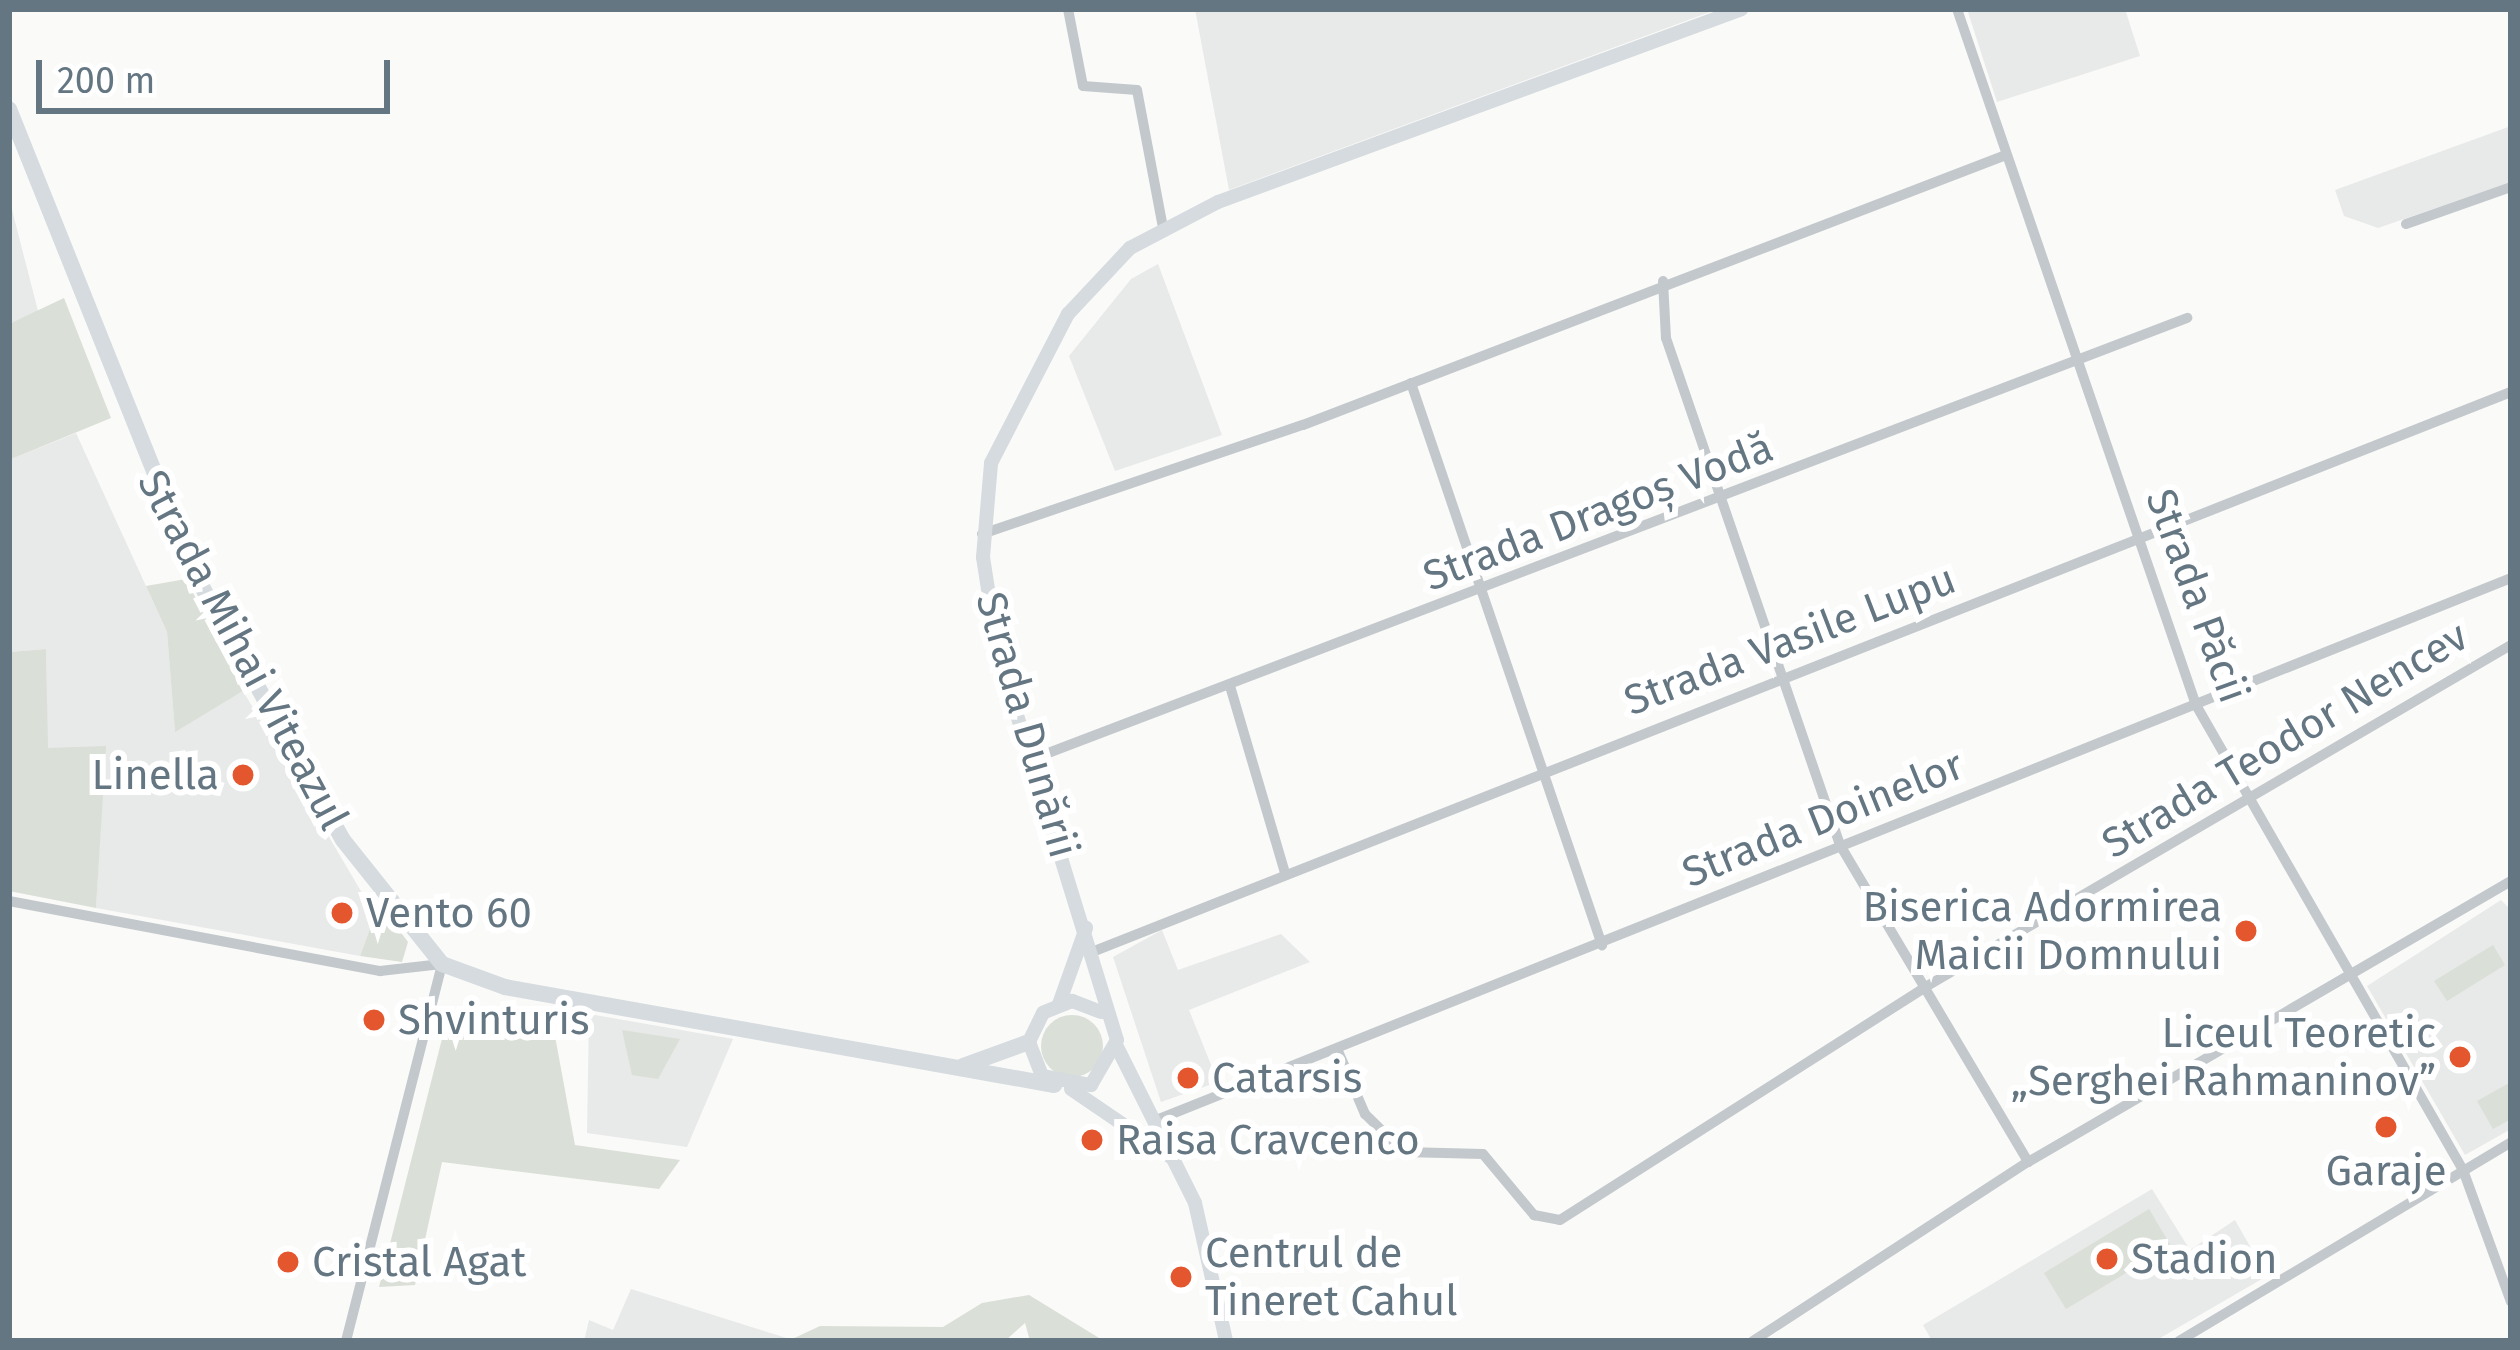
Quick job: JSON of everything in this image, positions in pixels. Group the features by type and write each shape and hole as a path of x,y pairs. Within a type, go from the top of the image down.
{"main road":[{"name":"Strada Dunării","path":"1102,1012 1087,923 1030,760 990,618 982,534 1002,431 1068,314 1090,283 1163,229 1742,9"},
{"name":"Strada Mihai Viteazul","path":"9,109 196,576 343,840 442,964"},
{"path":"956,1068 1029,1042 1059,1004 1087,923"},
{"path":"442,964 506,987 1062,1087 1102,1078 1117,1047"},
{"path":"1059,1004 1102,1012 1159,1119 1179,1163 1226,1341"},
{"path":"1029,1042 1062,1087 1179,1163"}],"street":[{"path":"1068,9 1084,86 1137,90 1163,229"},
{"name":"Strada Păcii","path":"1957,9 2196,705 2463,1170 2511,1301"},
{"path":"982,534 1411,383 1663,281 2006,155"},
{"path":"2406,224 2511,187"},
{"path":"1663,281 1666,338 1725,498 1778,677 1840,845 2028,1162"},
{"name":"Strada Dragoș Vodă","path":"1030,760 1484,593 2187,318"},
{"path":"1411,383 1603,945"},
{"name":"Strada Vasile Lupu","path":"1092,952 1543,768 2140,543 2511,392"},
{"name":"Strada Doinelor","path":"1159,1119 1338,1052 1840,845 2511,578"},
{"name":"Strada Teodor Nencev","path":"1338,1052 1365,1114 1405,1152 1484,1154 1534,1215 1553,1221 1922,988 2511,644"},
{"path":"1230,686 1285,872"},
{"path":"1753,1341 2028,1162 2354,980 2511,881"},
{"path":"9,901 380,971 442,964 346,1341"},
{"path":"2179,1341 2511,1142"}],"shaded area":[{"path":"1195,9 1718,9 1229,190"},
{"path":"1967,9 2125,9 2140,56 1997,102"},
{"path":"2511,126 2511,182 2378,228 2344,216 2335,190"},
{"path":"9,198 38,311 9,324"},
{"path":"1158,264 1222,435 1115,471 1069,356 1131,279"},
{"path":"64,298 111,418 9,460 9,324"},
{"path":"76,433 167,632 175,731 243,691 375,915 360,956 96,908 105,747 47,749 46,649 9,652 9,460"},
{"path":"186,579 243,691 175,732 167,632 146,586"},
{"path":"46,649 48,748 106,746 96,908 9,891 9,652"},
{"path":"370,891 408,942 402,962 360,956 375,915"},
{"name":"Liceul Teoretic „Serghei Rahmaninov”","path":"2501,900 2511,910 2511,1129 2465,1155 2367,986"},
{"path":"1162,930 1178,970 1281,934 1310,962 1189,1010 1218,1082 1161,1102 1113,957"},
{"path":"2493,945 2505,965 2447,1001 2434,981"},
{"path":"475,1013 553,1025 575,1145 680,1160 659,1189 442,1162 415,1285 379,1287 446,1023"},
{"path":"589,1014 733,1039 687,1147 587,1133"},
{"path":"1072,1015 1094,1024 1103,1046 1094,1068 1072,1077 1050,1068 1041,1046 1050,1024"},
{"path":"622,1030 680,1039 658,1079 632,1075"},
{"path":"2511,1082 2511,1119 2493,1129 2477,1101"},
{"path":"2152,1189 2190,1250 2235,1220 2267,1276 2155,1341 1932,1341 1923,1325"},
{"name":"Stadion","path":"2149,1209 2171,1246 2066,1309 2044,1273"},
{"path":"631,1289 796,1341 584,1341 589,1320 613,1330"},
{"path":"1029,1295 1104,1341 1030,1341 1025,1323 1005,1341 788,1341 820,1326 943,1327 982,1303"}],"place":[{"name":"Linella","path":"243,775"},
{"name":"Vento 60","path":"342,913"},
{"name":"Biserica Adormirea Maicii Domnului","path":"2246,931"},
{"name":"Shvinturis","path":"374,1020"},
{"name":"Liceul Teoretic „Serghei Rahmaninov”","path":"2460,1057"},
{"name":"Catarsis","path":"1188,1078"},
{"name":"Garaje","path":"2386,1127"},
{"name":"Raisa Cravcenco","path":"1092,1140"},
{"name":"Stadion","path":"2107,1259"},
{"name":"Cristal Agat","path":"288,1262"},
{"name":"Centrul de Tineret Cahul","path":"1181,1277"}]}
